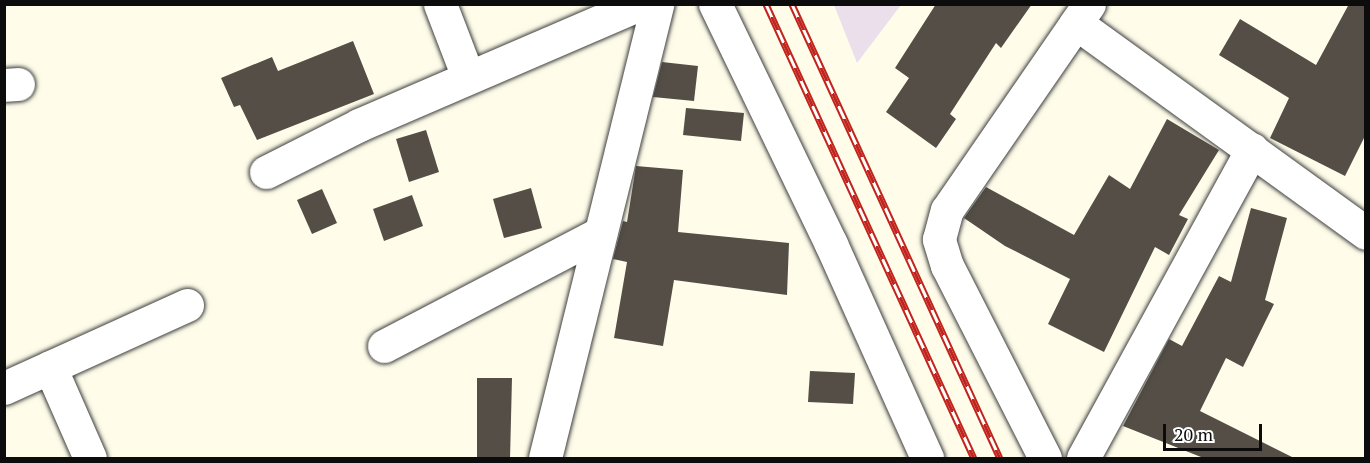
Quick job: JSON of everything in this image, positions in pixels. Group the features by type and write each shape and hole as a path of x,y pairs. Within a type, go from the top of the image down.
{"street":[{"path":"441,4 468,77"},
{"path":"266,172 359,125 640,4"},
{"path":"545,459 657,4"},
{"path":"715,4 831,244 927,459"},
{"path":"1045,459 947,266 939,239 947,210 1082,14 1252,149 1365,233"},
{"path":"1083,459 1252,149"},
{"path":"384,346 600,233"},
{"path":"4,388 187,305"},
{"path":"50,367 90,459"}],"shaded area":[{"path":"834,5 901,5 857,63"}],"building":[{"path":"936,4 1032,4 1001,48 996,43 950,114 956,119 936,148 886,112 909,78 895,68"},
{"path":"1349,4 1365,4 1365,136 1345,176 1270,138 1289,98 1219,55 1240,19 1316,65"},
{"path":"353,41 374,94 257,140 240,105 234,107 221,78 272,57 278,71"},
{"path":"662,62 698,66 694,101 653,97"},
{"path":"686,108 744,113 741,141 683,135"},
{"path":"1167,119 1219,150 1179,215 1188,219 1169,255 1155,247 1104,352 1048,324 1070,279 1005,246 964,218 986,187 1074,235 1109,175 1130,189"},
{"path":"426,130 439,172 409,182 396,139"},
{"path":"636,166 683,170 678,232 789,243 787,295 674,280 663,346 614,338 627,262 613,259 623,221 627,222"},
{"path":"531,188 542,228 504,238 493,199"},
{"path":"322,189 337,223 312,234 297,200"},
{"path":"412,195 423,226 384,241 373,209"},
{"path":"1251,208 1287,218 1265,300 1274,304 1243,367 1226,358 1200,411 1296,459 1206,459 1123,426 1169,339 1182,346 1219,276 1231,282"},
{"path":"810,371 855,373 853,404 808,402"},
{"path":"477,378 512,378 510,459 477,459"}],"railway":[{"path":"766,4 974,458"},
{"path":"792,4 1000,458"}]}
